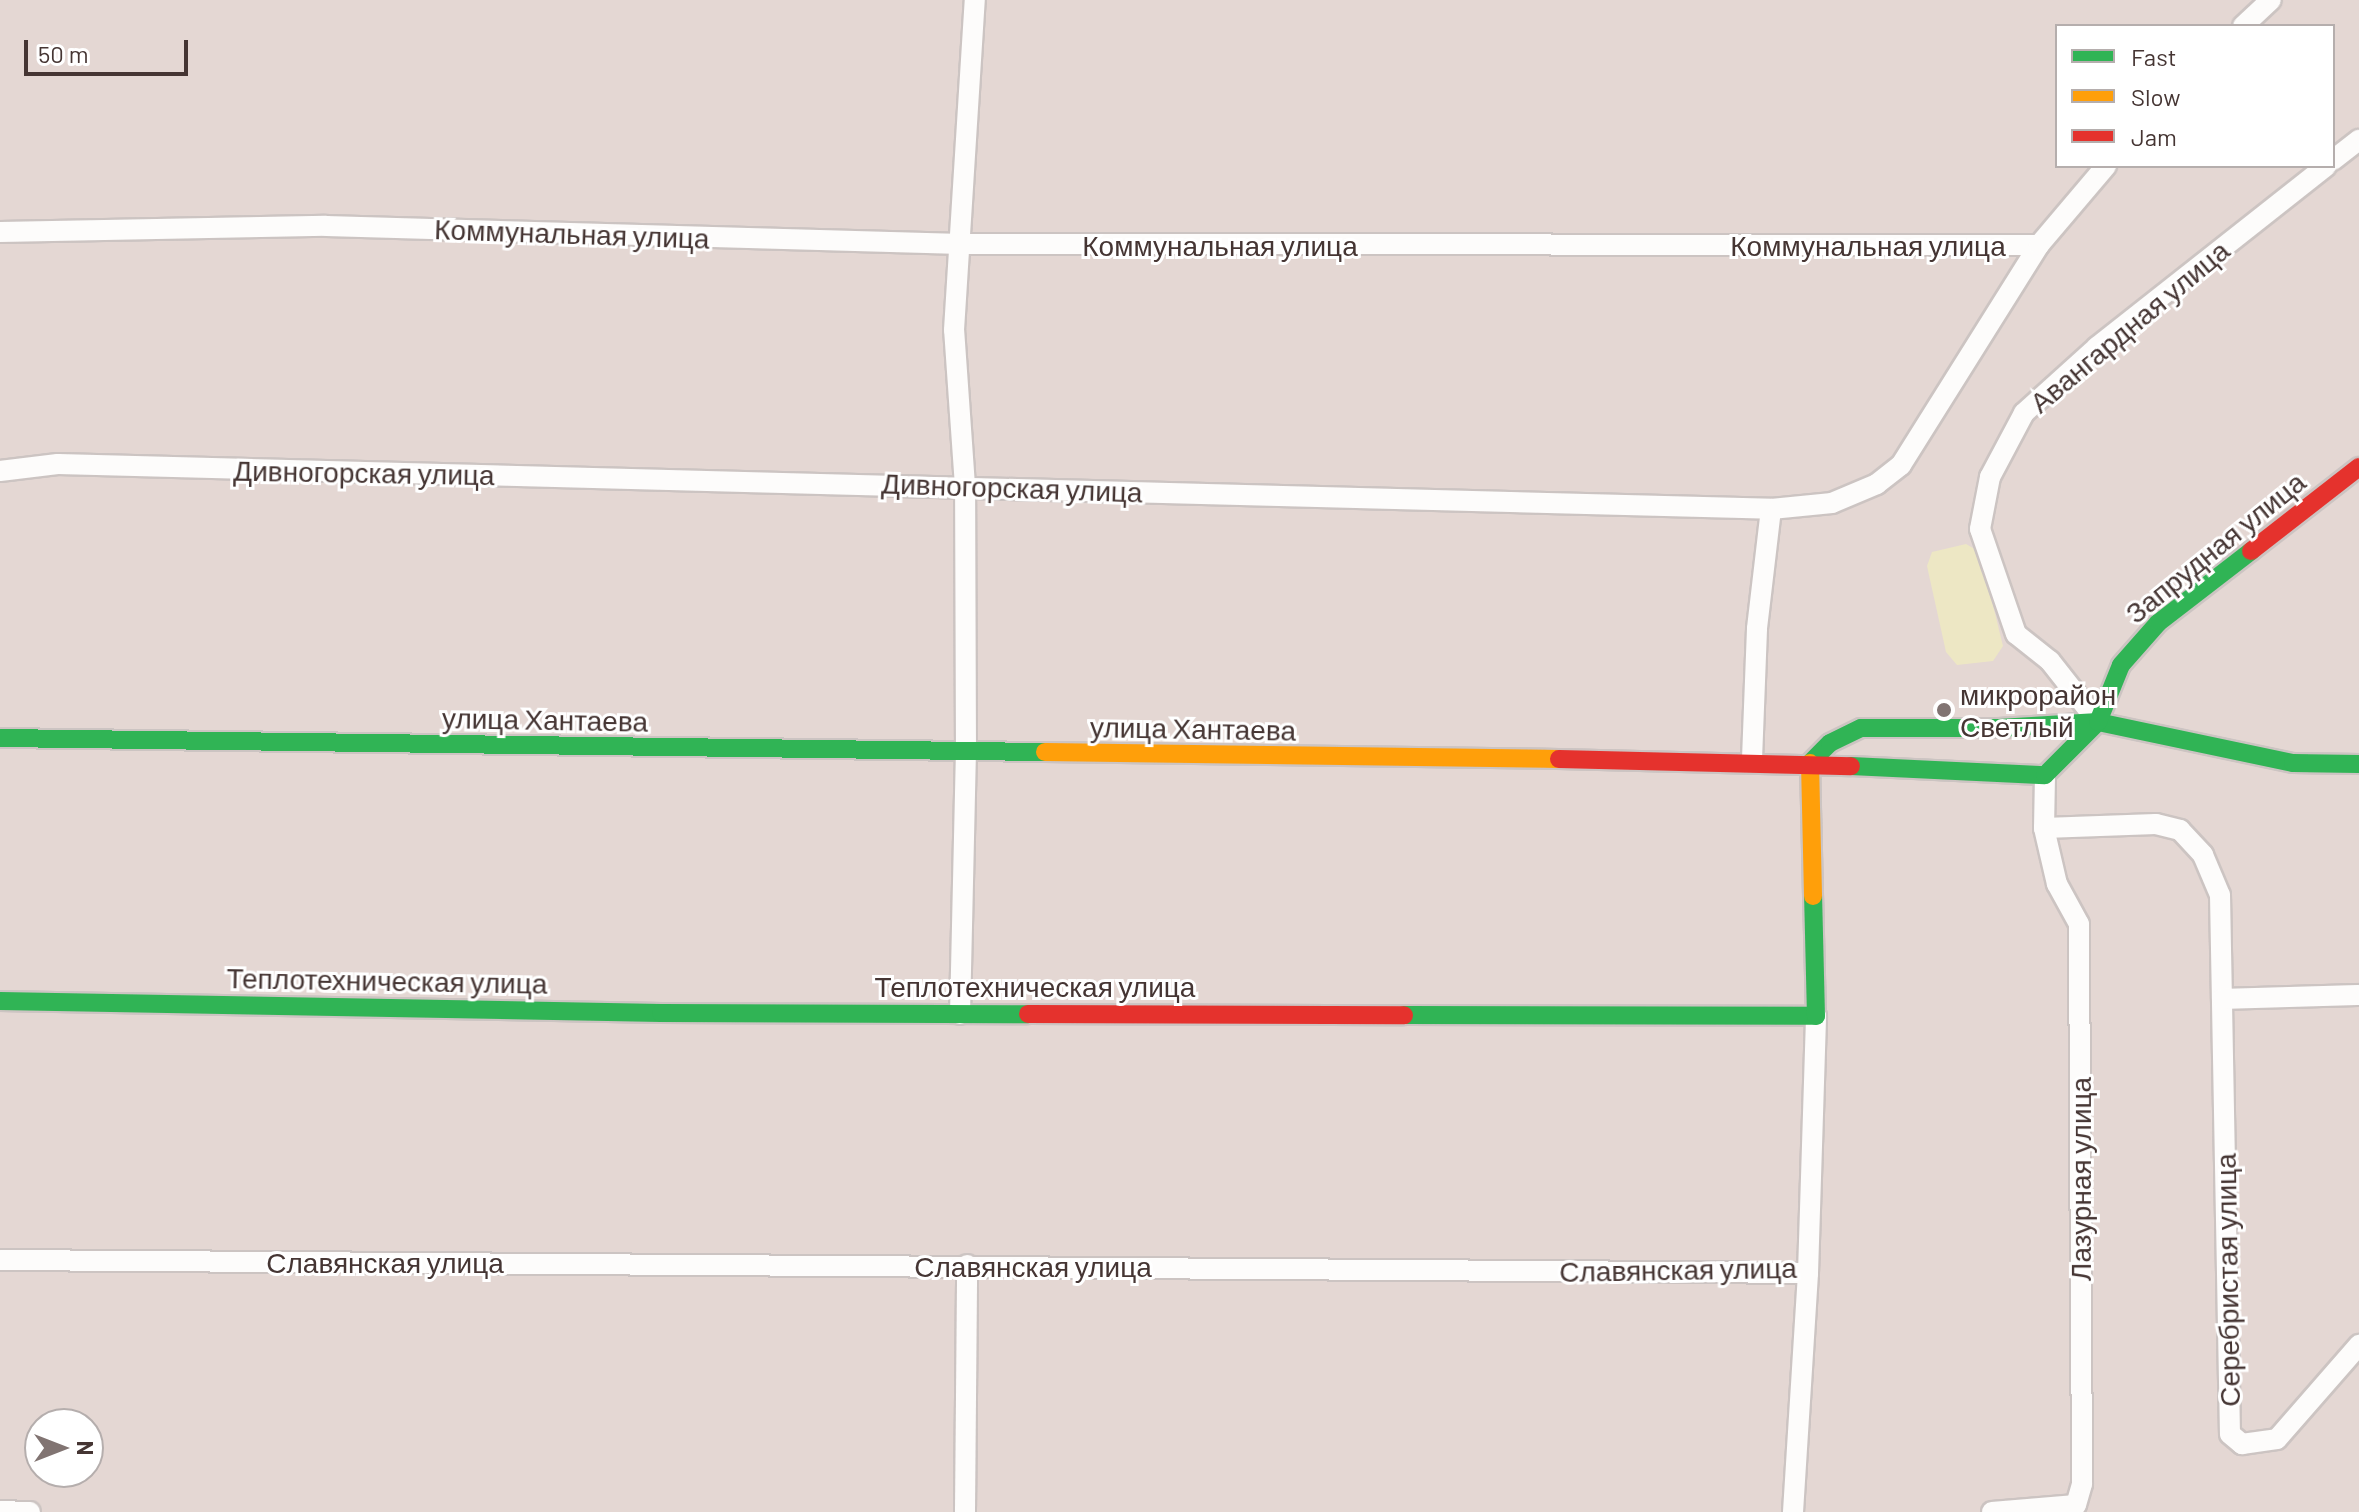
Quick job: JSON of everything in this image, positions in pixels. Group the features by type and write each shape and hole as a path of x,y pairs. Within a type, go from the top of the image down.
{"street":[{"path":"960,1014 966,753 965,486 954,330 962,244 975,0"},
{"path":"2245,24 2271,0"},
{"path":"2335,158 2359,140"},
{"path":"2039,245 2104,168"},
{"name":"Авангардная улица","path":"2098,722 2050,661 2016,634 1980,529 1990,477 2024,413 2097,347 2323,168"},
{"name":"Коммунальная улица","path":"0,232 326,226 962,244 2039,245"},
{"name":"Коммунальная улица","path":"1771,509 1832,503 1877,484 1901,465 2039,245"},
{"name":"Дивногорская улица","path":"0,471 58,464 1771,509"},
{"name":"Запрудная улица","path":"2098,722 2121,665 2158,623 2359,467"},
{"path":"1752,762 1757,629 1771,509"},
{"path":"2045,775 2098,722"},
{"path":"1816,1016 1810,763 1830,743 1861,728 1999,728 2098,722 2293,763 2359,764"},
{"name":"улица Хантаева","path":"0,738 1810,763 2045,775"},
{"name":"Лазурная улица","path":"1992,1512 2076,1505 2082,1484 2079,924 2057,884 2044,828 2045,775"},
{"name":"Серебристая улица","path":"2044,828 2156,824 2180,830 2203,855 2220,895 2230,1434 2242,1444 2277,1439 2359,1345"},
{"path":"2222,999 2359,995"},
{"name":"Теплотехническая улица","path":"0,1001 645,1013 1816,1016"},
{"name":"Славянская улица","path":"0,1260 1808,1273 1816,1016"},
{"path":"965,1512 967,1265"},
{"path":"1793,1512 1808,1273"},
{"path":"0,1511 30,1512"}],"shaded area":[{"path":"0,0 2359,0 2359,1512 0,1512"},
{"path":"1966,544 1980,552 2003,646 1993,661 1957,665 1946,652 1927,566 1932,552"}],"traffic: fast":[{"path":"1851,766 2045,775 2098,722 2121,665 2158,623 2251,551"},
{"path":"1810,763 1830,743 1861,728 1999,728 2098,722 2293,763 2359,764"},
{"path":"0,738 1045,752"},
{"path":"1404,1015 1816,1016 1813,896"},
{"path":"0,1001 661,1013 1028,1014"}],"traffic: slow":[{"path":"1045,752 1559,759"},
{"path":"1810,763 1813,896"}],"traffic: jam":[{"path":"2251,551 2359,467"},
{"path":"1559,759 1851,766"},
{"path":"1028,1014 1404,1015"}],"place":[{"name":"микрорайон Светлый","path":"1944,710"}]}
